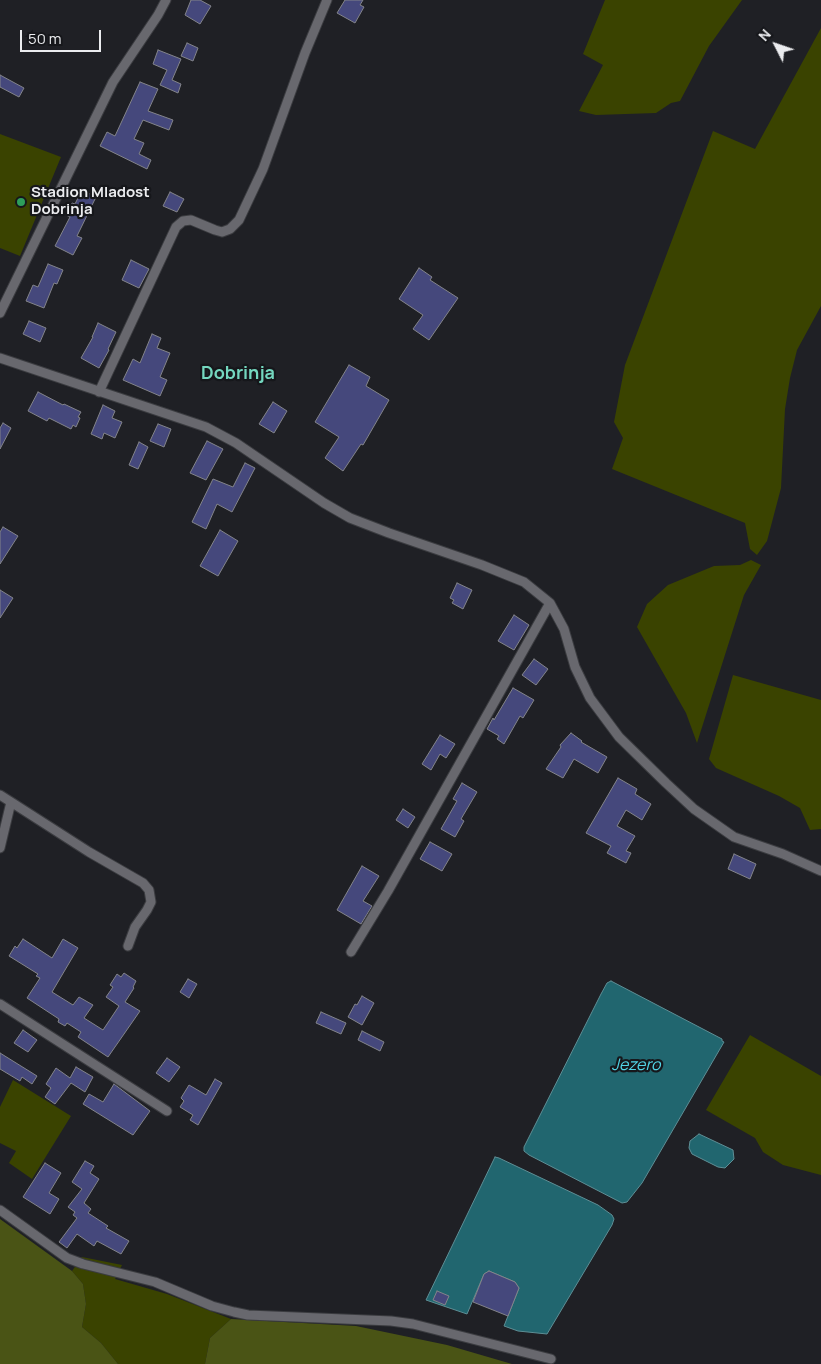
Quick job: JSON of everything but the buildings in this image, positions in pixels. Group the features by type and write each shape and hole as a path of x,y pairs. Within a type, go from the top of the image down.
{"street":[{"path":"0,313 113,82 158,16 166,0"},
{"path":"99,392 176,227 183,221 191,220 222,232 230,230 240,220 263,170 304,53 327,0"},
{"path":"0,358 206,427 236,443 324,503 350,518 388,534 510,576 530,586 550,603 564,629 575,667 590,698 619,736 666,783 694,808 734,837 783,854 821,871"},
{"path":"351,952 388,891 550,603"},
{"path":"0,795 89,852 143,883 149,890 151,902 135,927 128,946"},
{"path":"0,848 11,802"},
{"path":"0,1004 167,1111"},
{"path":"0,1210 67,1258 83,1264 155,1282 212,1306 248,1315 391,1321 413,1324 550,1360"}],"green space":[{"path":"605,0 742,0 709,46 680,101 671,103 656,113 596,115 579,111 603,65 583,54"},
{"path":"821,28 821,306 797,350 785,409 781,488 767,541 757,555 750,549 745,523 612,469 623,438 614,422 625,365 713,131 755,149"},
{"name":"Stadion Mladost Dobrinja","path":"0,134 61,157 20,256 0,248"},
{"path":"751,560 761,565 744,595 697,743 686,713 637,627 647,604 668,585 714,566 740,565"},
{"path":"733,675 821,700 821,829 810,830 800,808 779,796 716,768 709,759"},
{"path":"750,1035 821,1076 821,1175 783,1165 763,1152 755,1138 706,1110"},
{"path":"13,1080 71,1116 32,1179 9,1163 16,1151 0,1143 0,1107"},
{"path":"0,1219 72,1271 83,1284 86,1304 82,1327 101,1343 118,1364 0,1364"},
{"path":"82,1257 122,1265 115,1279 167,1294 231,1319 210,1338 205,1364 118,1364 101,1343 82,1327 86,1304 83,1284 72,1271"},
{"path":"231,1319 356,1326 447,1345 512,1364 205,1364 210,1338"}],"water":[{"name":"Jezero","path":"611,981 722,1039 724,1042 642,1183 627,1202 622,1203 524,1151 524,1147 601,994 607,983"},
{"path":"699,1134 733,1150 734,1159 725,1168 718,1167 692,1154 689,1148 690,1141"},
{"path":"495,1157 598,1205 612,1215 614,1219 547,1334 518,1331 504,1326 519,1288 515,1282 489,1271 484,1274 467,1314 426,1300"}],"place":[{"name":"Stadion Mladost Dobrinja","path":"21,202"}],"district":[{"name":"Dobrinja","path":"238,374"}]}
